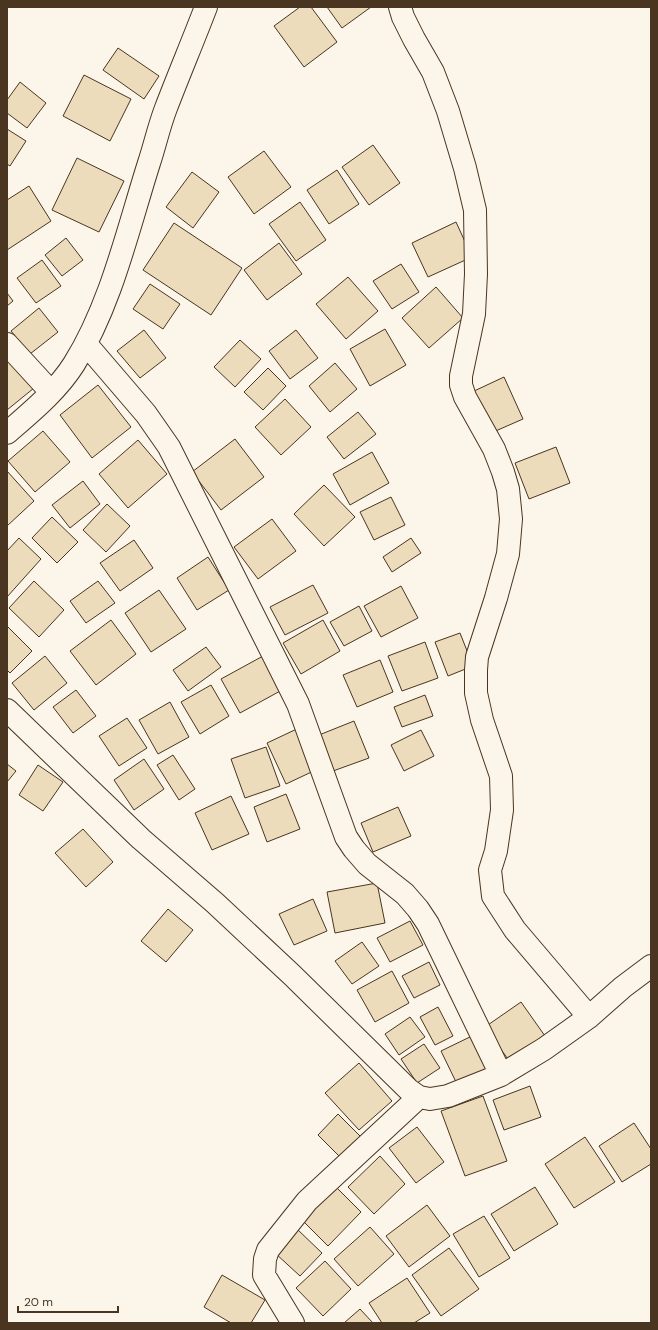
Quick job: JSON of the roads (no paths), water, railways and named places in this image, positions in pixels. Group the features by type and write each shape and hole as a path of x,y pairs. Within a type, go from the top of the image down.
{"street":[{"path":"7,433 51,392 73,365 86,344 112,282 166,110 206,7"},
{"path":"400,7 403,17 414,39 433,72 448,110 465,168 475,210 476,274 474,314 461,385 465,397 494,450 508,489 511,519 508,554 478,657 476,670 476,693 482,720 501,776 502,810 496,851 490,870 493,896 515,930 589,1017"},
{"path":"7,344 51,392"},
{"path":"86,344 146,414 168,447 298,704 346,837 367,864 405,894 428,924 501,1075"},
{"path":"7,710 141,838 215,902 292,974 409,1090 419,1097 430,1099 448,1096 501,1075 544,1049 589,1017 623,987 651,966"},
{"path":"293,1323 264,1275 265,1259 268,1250 308,1201 419,1097"}]}
